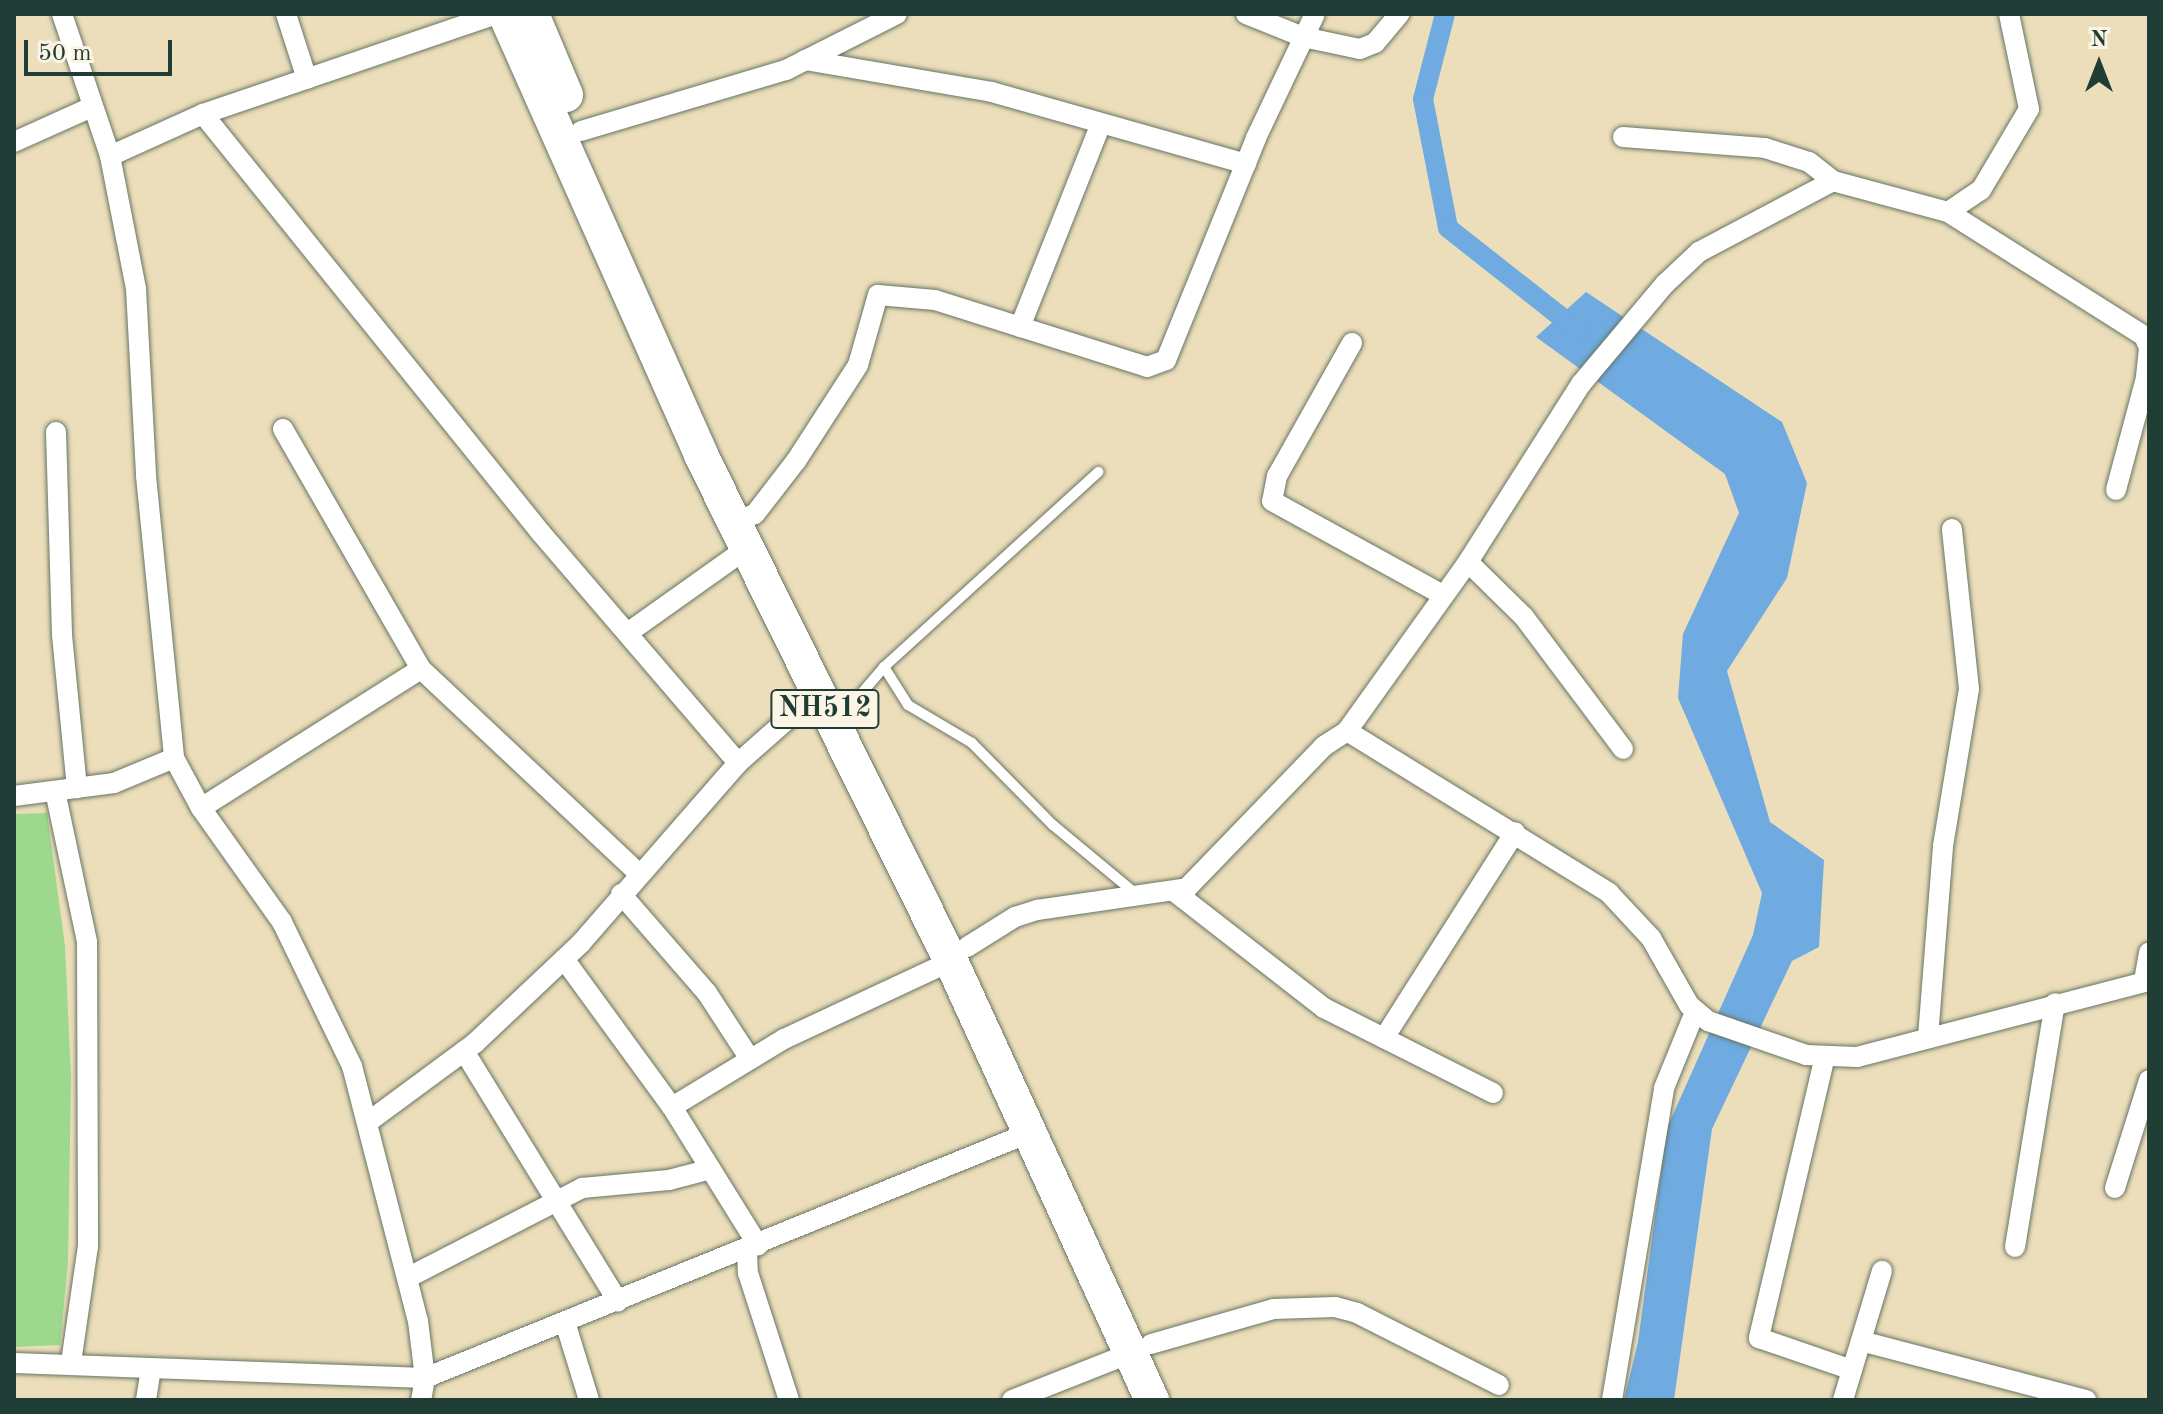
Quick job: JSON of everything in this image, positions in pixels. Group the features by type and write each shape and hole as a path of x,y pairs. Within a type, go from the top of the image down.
{"highway":[{"name":"NH512","path":"505,14 745,528 849,708 1141,1348 1152,1400"},
{"name":"NH512","path":"532,14 745,528 817,693 959,954 1031,1132 1141,1348 1176,1400"}],"street":[{"path":"62,14 110,156 136,289 146,476 174,758 201,808 282,922 313,978 352,1066 409,1277 425,1378 421,1400"},
{"path":"286,14 307,79"},
{"path":"110,156 203,114 496,14"},
{"path":"581,131 745,84 805,60 897,14"},
{"path":"1246,14 1303,37 1360,49 1375,43 1399,14"},
{"path":"629,632 745,528 796,461 858,365 878,295 935,300 1147,367 1166,360 1246,164 1315,14"},
{"path":"1948,212 1981,190 2029,109 2009,14"},
{"path":"805,60 992,92 1246,164"},
{"path":"14,142 92,107"},
{"path":"203,114 541,533 629,632 738,763"},
{"path":"1020,327 1101,123"},
{"path":"1623,137 1765,148 1809,162 1833,181 1948,212 2144,336 2149,348 2146,378 2116,490"},
{"path":"672,1107 750,1059 959,954 1015,917 1037,910 1187,888 1324,746 1347,731 1468,562 1581,384 1665,284 1699,252 1833,181"},
{"path":"1352,343 1277,476 1272,501 1443,595"},
{"path":"283,429 421,669 638,873"},
{"path":"56,432 62,635 77,788"},
{"path":"1928,1037 1943,846 1969,689 1952,529"},
{"path":"1468,562 1524,617 1623,749"},
{"path":"201,808 421,669"},
{"path":"368,1122 464,1051 564,959 738,763 817,693"},
{"path":"1347,731 1515,832 1609,893 1667,959 1702,1016 1815,1056 1857,1057 2146,981 2149,952"},
{"path":"14,796 114,783 174,758"},
{"path":"55,791 87,942 88,1246 71,1362"},
{"path":"1384,1038 1515,832"},
{"path":"1175,892 1283,981 1384,1038 1493,1093"},
{"path":"621,894 707,993 750,1059"},
{"path":"564,959 672,1107 711,1169 752,1248 748,1273 789,1400"},
{"path":"2015,1247 2055,1003"},
{"path":"1612,1400 1664,1088 1702,1016"},
{"path":"464,1051 618,1301"},
{"path":"1815,1056 1759,1338 1852,1370"},
{"path":"2115,1188 2149,1080"},
{"path":"14,1363 71,1362 151,1370 425,1378 752,1248 1031,1132"},
{"path":"409,1277 557,1198 609,1183 669,1180 711,1169"},
{"path":"1843,1400 1882,1271"},
{"path":"1012,1400 1141,1348 1274,1309 1335,1307 1357,1313 1499,1385"},
{"path":"565,1322 589,1400"},
{"path":"1861,1341 2086,1400"},
{"path":"146,1400 151,1370"}],"lane":[{"path":"849,708 884,667 1098,472"},
{"path":"884,667 908,705 972,743 1053,825 1140,897"}],"green space":[{"path":"47,813 65,946 71,1077 68,1263 60,1345 14,1347 14,814"}],"water":[{"path":"1586,292 1782,422 1807,483 1787,578 1727,671 1770,822 1824,860 1819,947 1792,961 1712,1129 1674,1400 1624,1400 1638,1342 1667,1128 1753,935 1762,893 1678,698 1683,634 1739,513 1725,474 1536,337"}],"waterway":[{"path":"1445,14 1423,99 1448,228 1580,332"}]}
